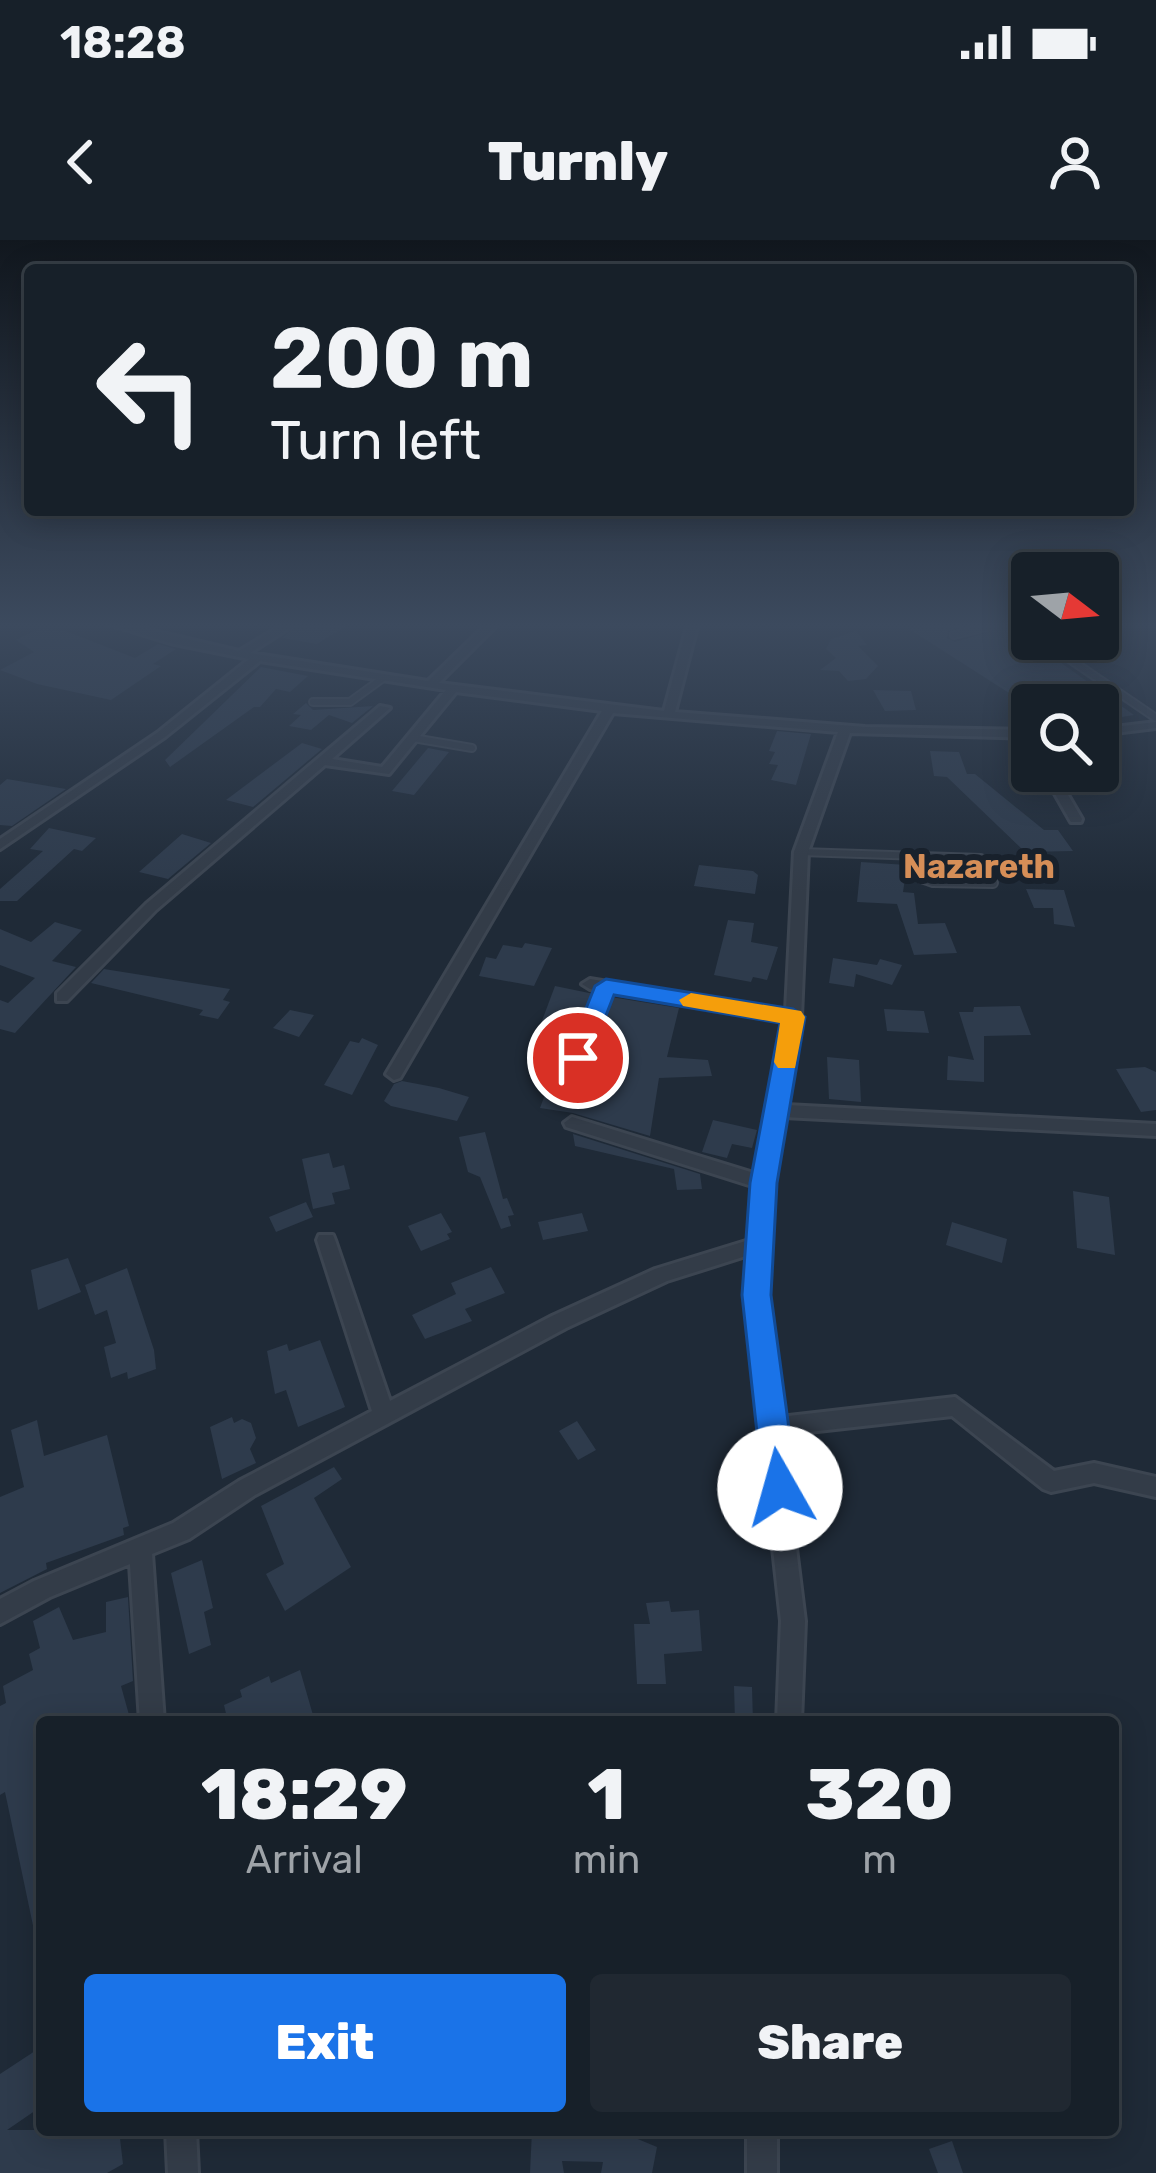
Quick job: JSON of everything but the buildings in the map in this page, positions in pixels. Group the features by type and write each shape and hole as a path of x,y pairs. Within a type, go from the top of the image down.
{"street":[{"path":"0,845 188,713"},
{"path":"62,997 151,907 378,713"},
{"path":"323,761 385,771 433,713"},
{"path":"394,1074 607,713"},
{"path":"644,713 844,730 1011,736"},
{"path":"1119,728 1156,721"},
{"path":"789,1716 793,1621 757,1295 758,1244 793,1017 801,852 844,730"},
{"path":"1060,792 1076,819"},
{"path":"0,830 21,831"},
{"path":"598,985 793,1017"},
{"path":"776,1111 894,1112 1043,1128 1156,1130"},
{"path":"572,1123 764,1183"},
{"path":"326,1240 384,1414"},
{"path":"0,1612 42,1588 181,1531 247,1488 612,1296 758,1244"},
{"path":"772,1427 955,1406 1051,1482 1094,1473 1156,1487"},
{"path":"140,1548 152,1716"},
{"path":"181,2136 183,2173"},
{"path":"762,2136 762,2173"}],"lane":[{"path":"412,738 472,748"},
{"path":"801,852 981,858"},
{"path":"912,855 919,878 993,884"},
{"path":"578,1058 598,985"}],"slow traffic":[{"path":"691,1000 793,1017 786,1062"}],"district":[{"name":"Nazareth","path":"979,866"}],"route":[{"path":"578,1058 606,986 793,1017 771,1134 758,1244 761,1348 780,1488"}]}
